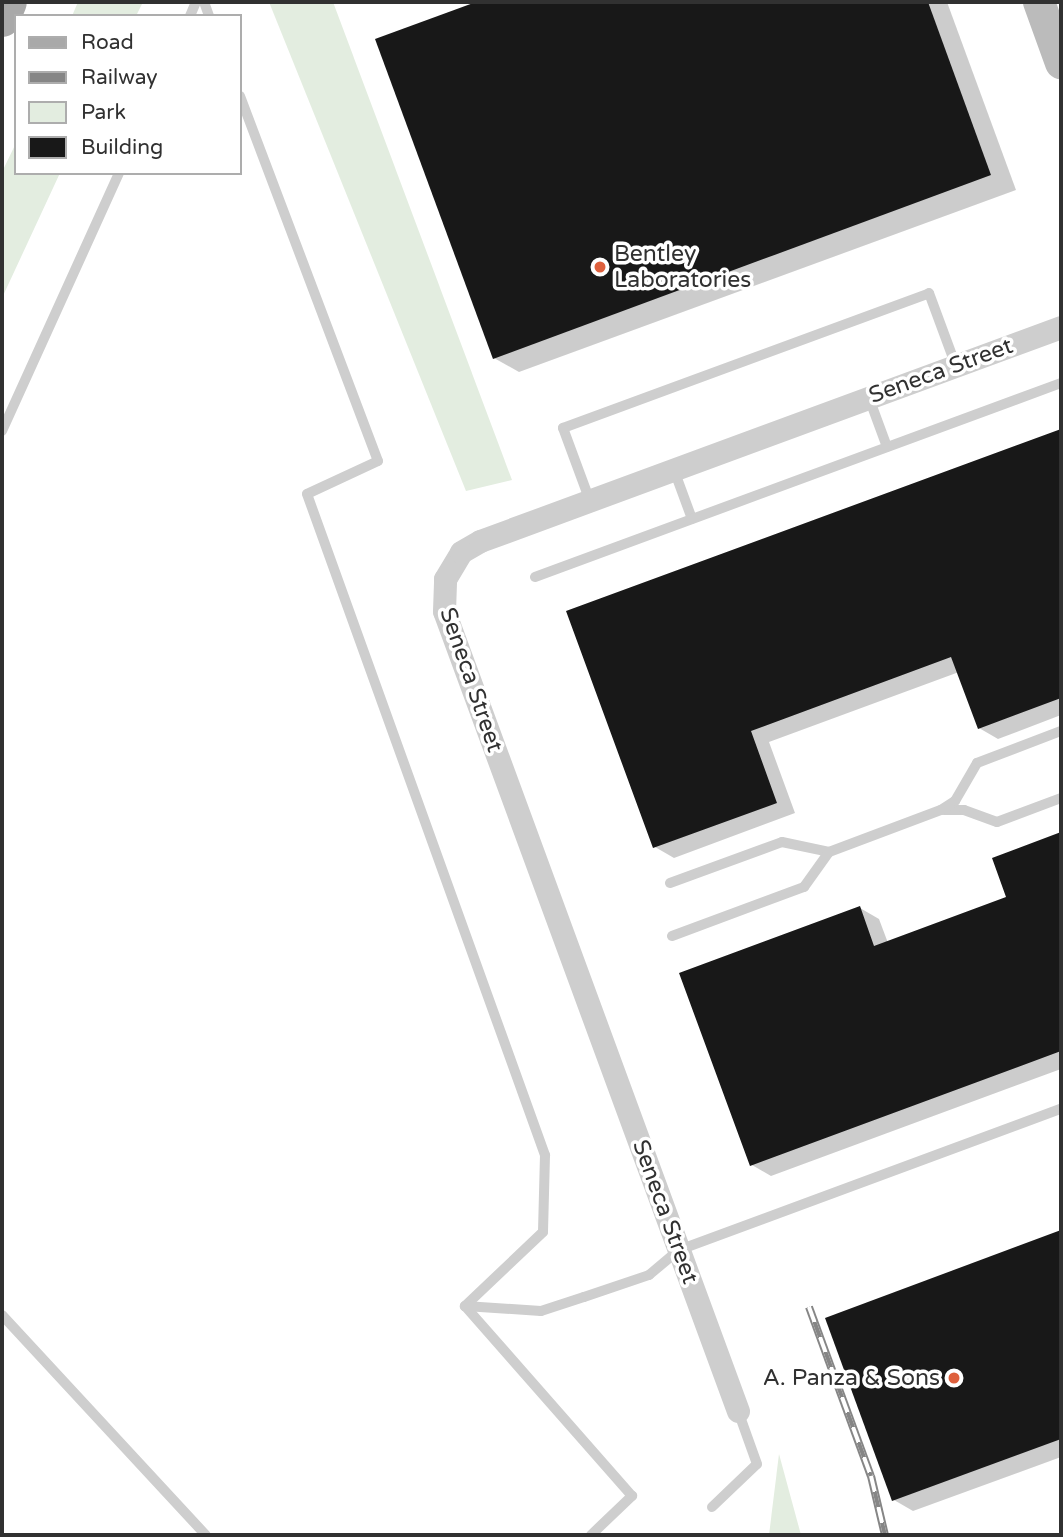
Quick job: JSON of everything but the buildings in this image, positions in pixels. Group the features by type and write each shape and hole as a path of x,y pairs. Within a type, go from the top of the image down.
{"main road":[{"path":"2,19 9,2"}],"street":[{"path":"1039,2 1060,54"},
{"name":"Seneca Street","path":"738,1411 443,599 449,569 470,546 1061,327"}],"lane":[{"path":"242,101 379,461 307,494 545,1155 543,1232 465,1307"},
{"path":"2,431 118,175"},
{"path":"590,501 563,428 863,317 929,293 956,366"},
{"path":"535,577 1061,383"},
{"path":"869,398 887,447"},
{"path":"674,470 692,519"},
{"path":"670,883 782,842 829,852 941,810 955,800 976,763 1061,731"},
{"path":"941,810 964,810 997,822 1061,798"},
{"path":"672,936 804,887 829,852"},
{"path":"465,1307 541,1311 649,1275 679,1250 1061,1109"},
{"path":"465,1307 632,1496 591,1535"},
{"path":"2,1315 206,1535"},
{"path":"712,1507 757,1464 738,1411"}],"green space":[{"path":"78,2 143,2 137,14 73,14"},
{"path":"269,2 333,2 512,480 466,491"},
{"path":"14,147 14,175 59,175 2,298 2,172"},
{"path":"779,1454 801,1535 769,1535"}],"railway":[{"path":"809,1307 871,1476 885,1535"}],"place":[{"name":"Bentley Laboratories","path":"600,267"},
{"name":"A. Panza & Sons","path":"954,1378"}]}
